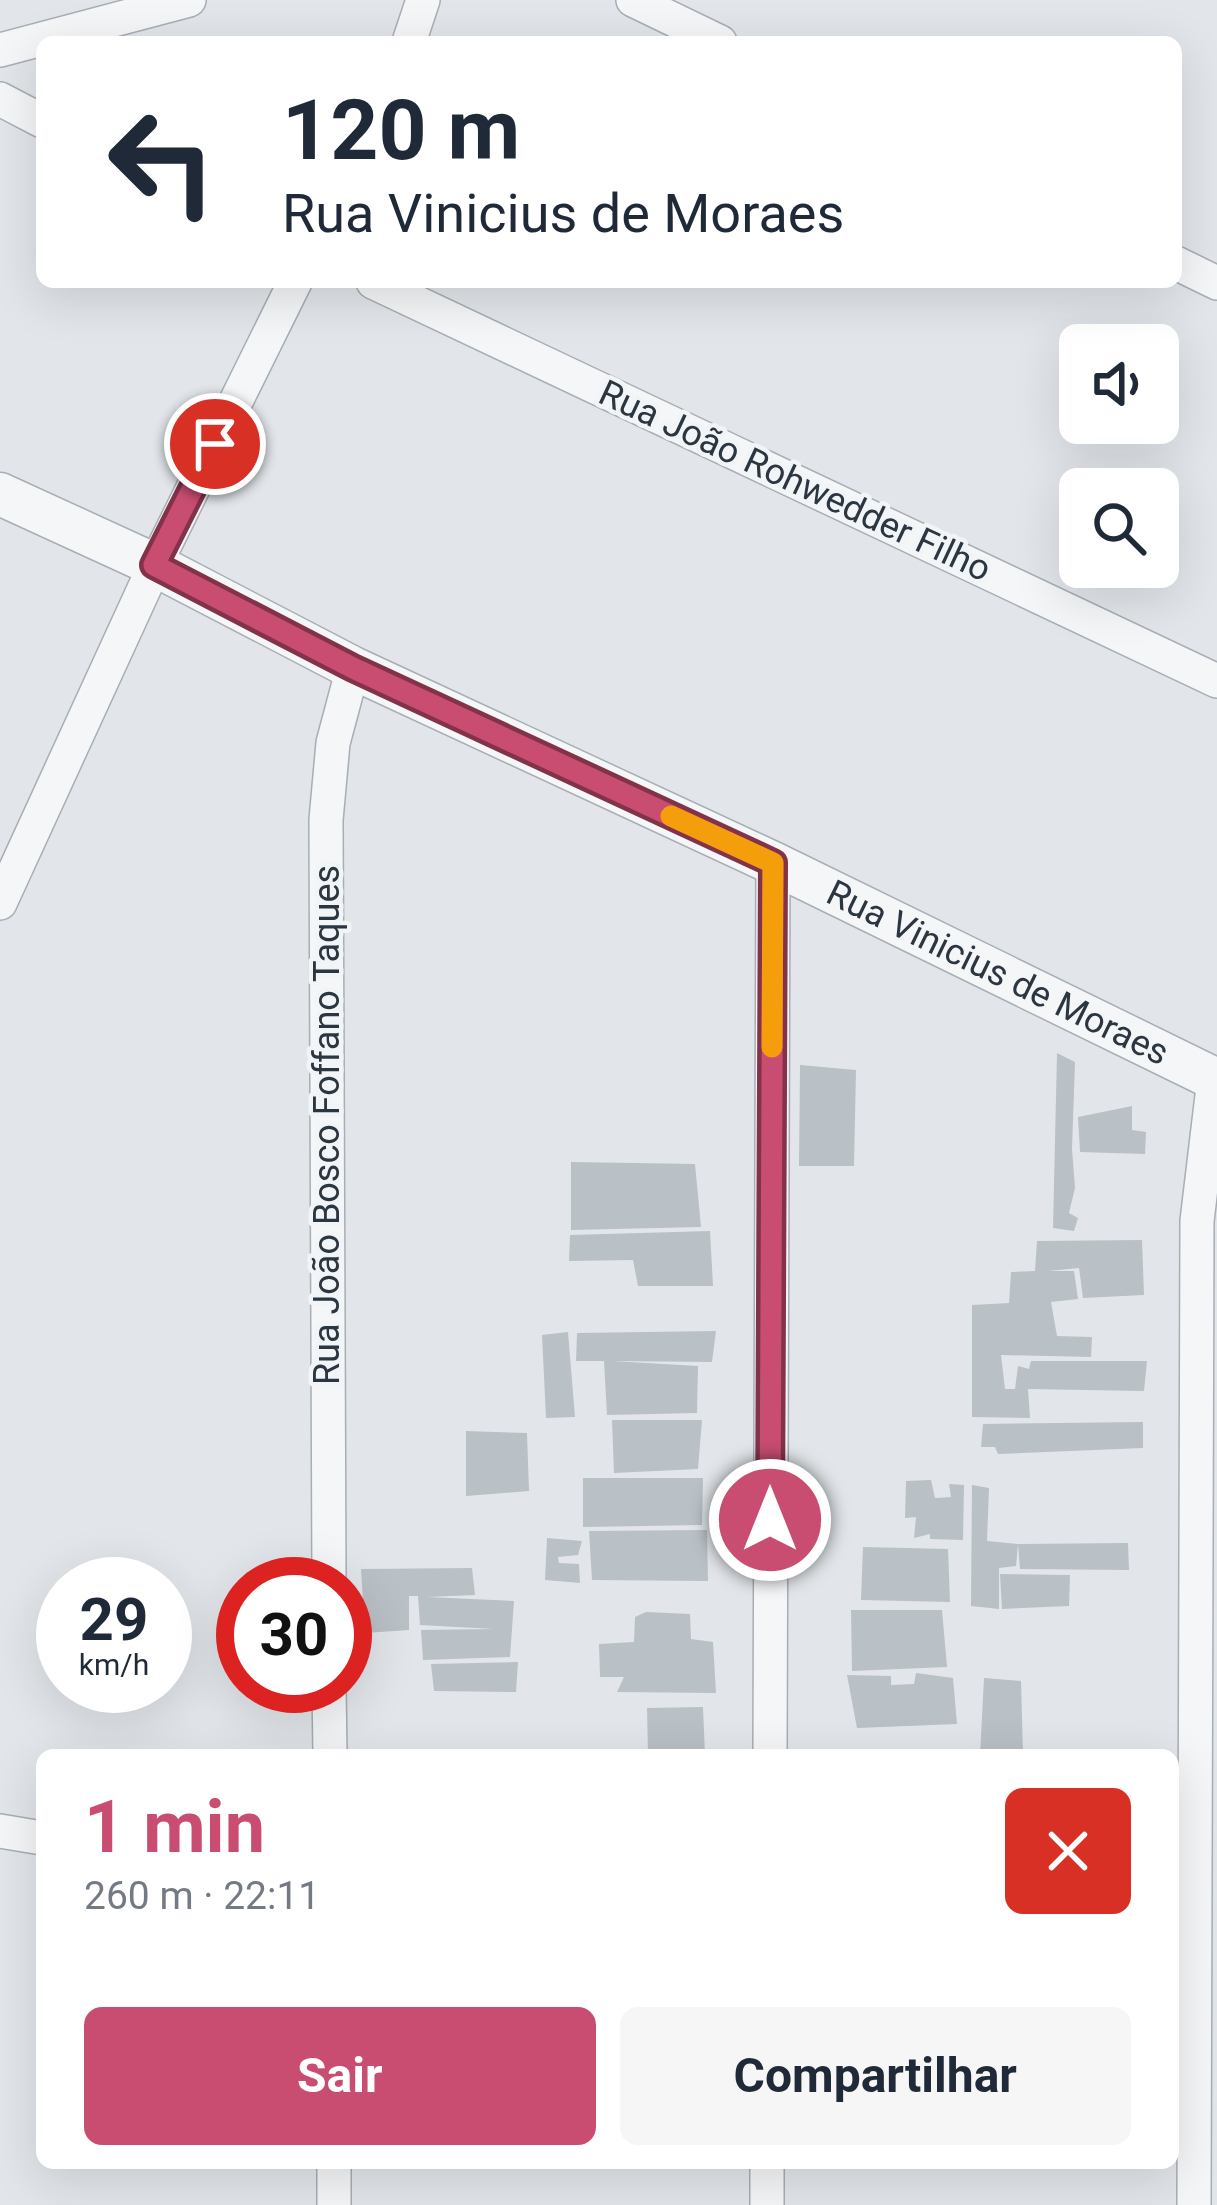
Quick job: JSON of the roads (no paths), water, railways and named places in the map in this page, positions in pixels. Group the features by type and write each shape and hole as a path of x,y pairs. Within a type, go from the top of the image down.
{"street":[{"path":"91,35 189,0"},
{"path":"411,36 422,0"},
{"path":"633,0 708,36"},
{"path":"0,50 36,44"},
{"path":"0,99 36,119"},
{"path":"1182,266 1217,283"},
{"path":"0,903 154,565 293,288"},
{"name":"Rua João Rohwedder Filho","path":"386,288 1217,681"},
{"name":"Rua Vinicius de Moraes","path":"0,494 1216,1080"},
{"name":"Rua João Bosco Foffano Taques","path":"329,1557 326,820 333,743 353,668"},
{"path":"770,1749 773,863"},
{"path":"1194,2205 1197,1221 1216,1080"},
{"path":"329,1713 330,1749"},
{"path":"0,1831 36,1837"},
{"path":"334,2169 334,2205"},
{"path":"767,2169 767,2205"}]}
